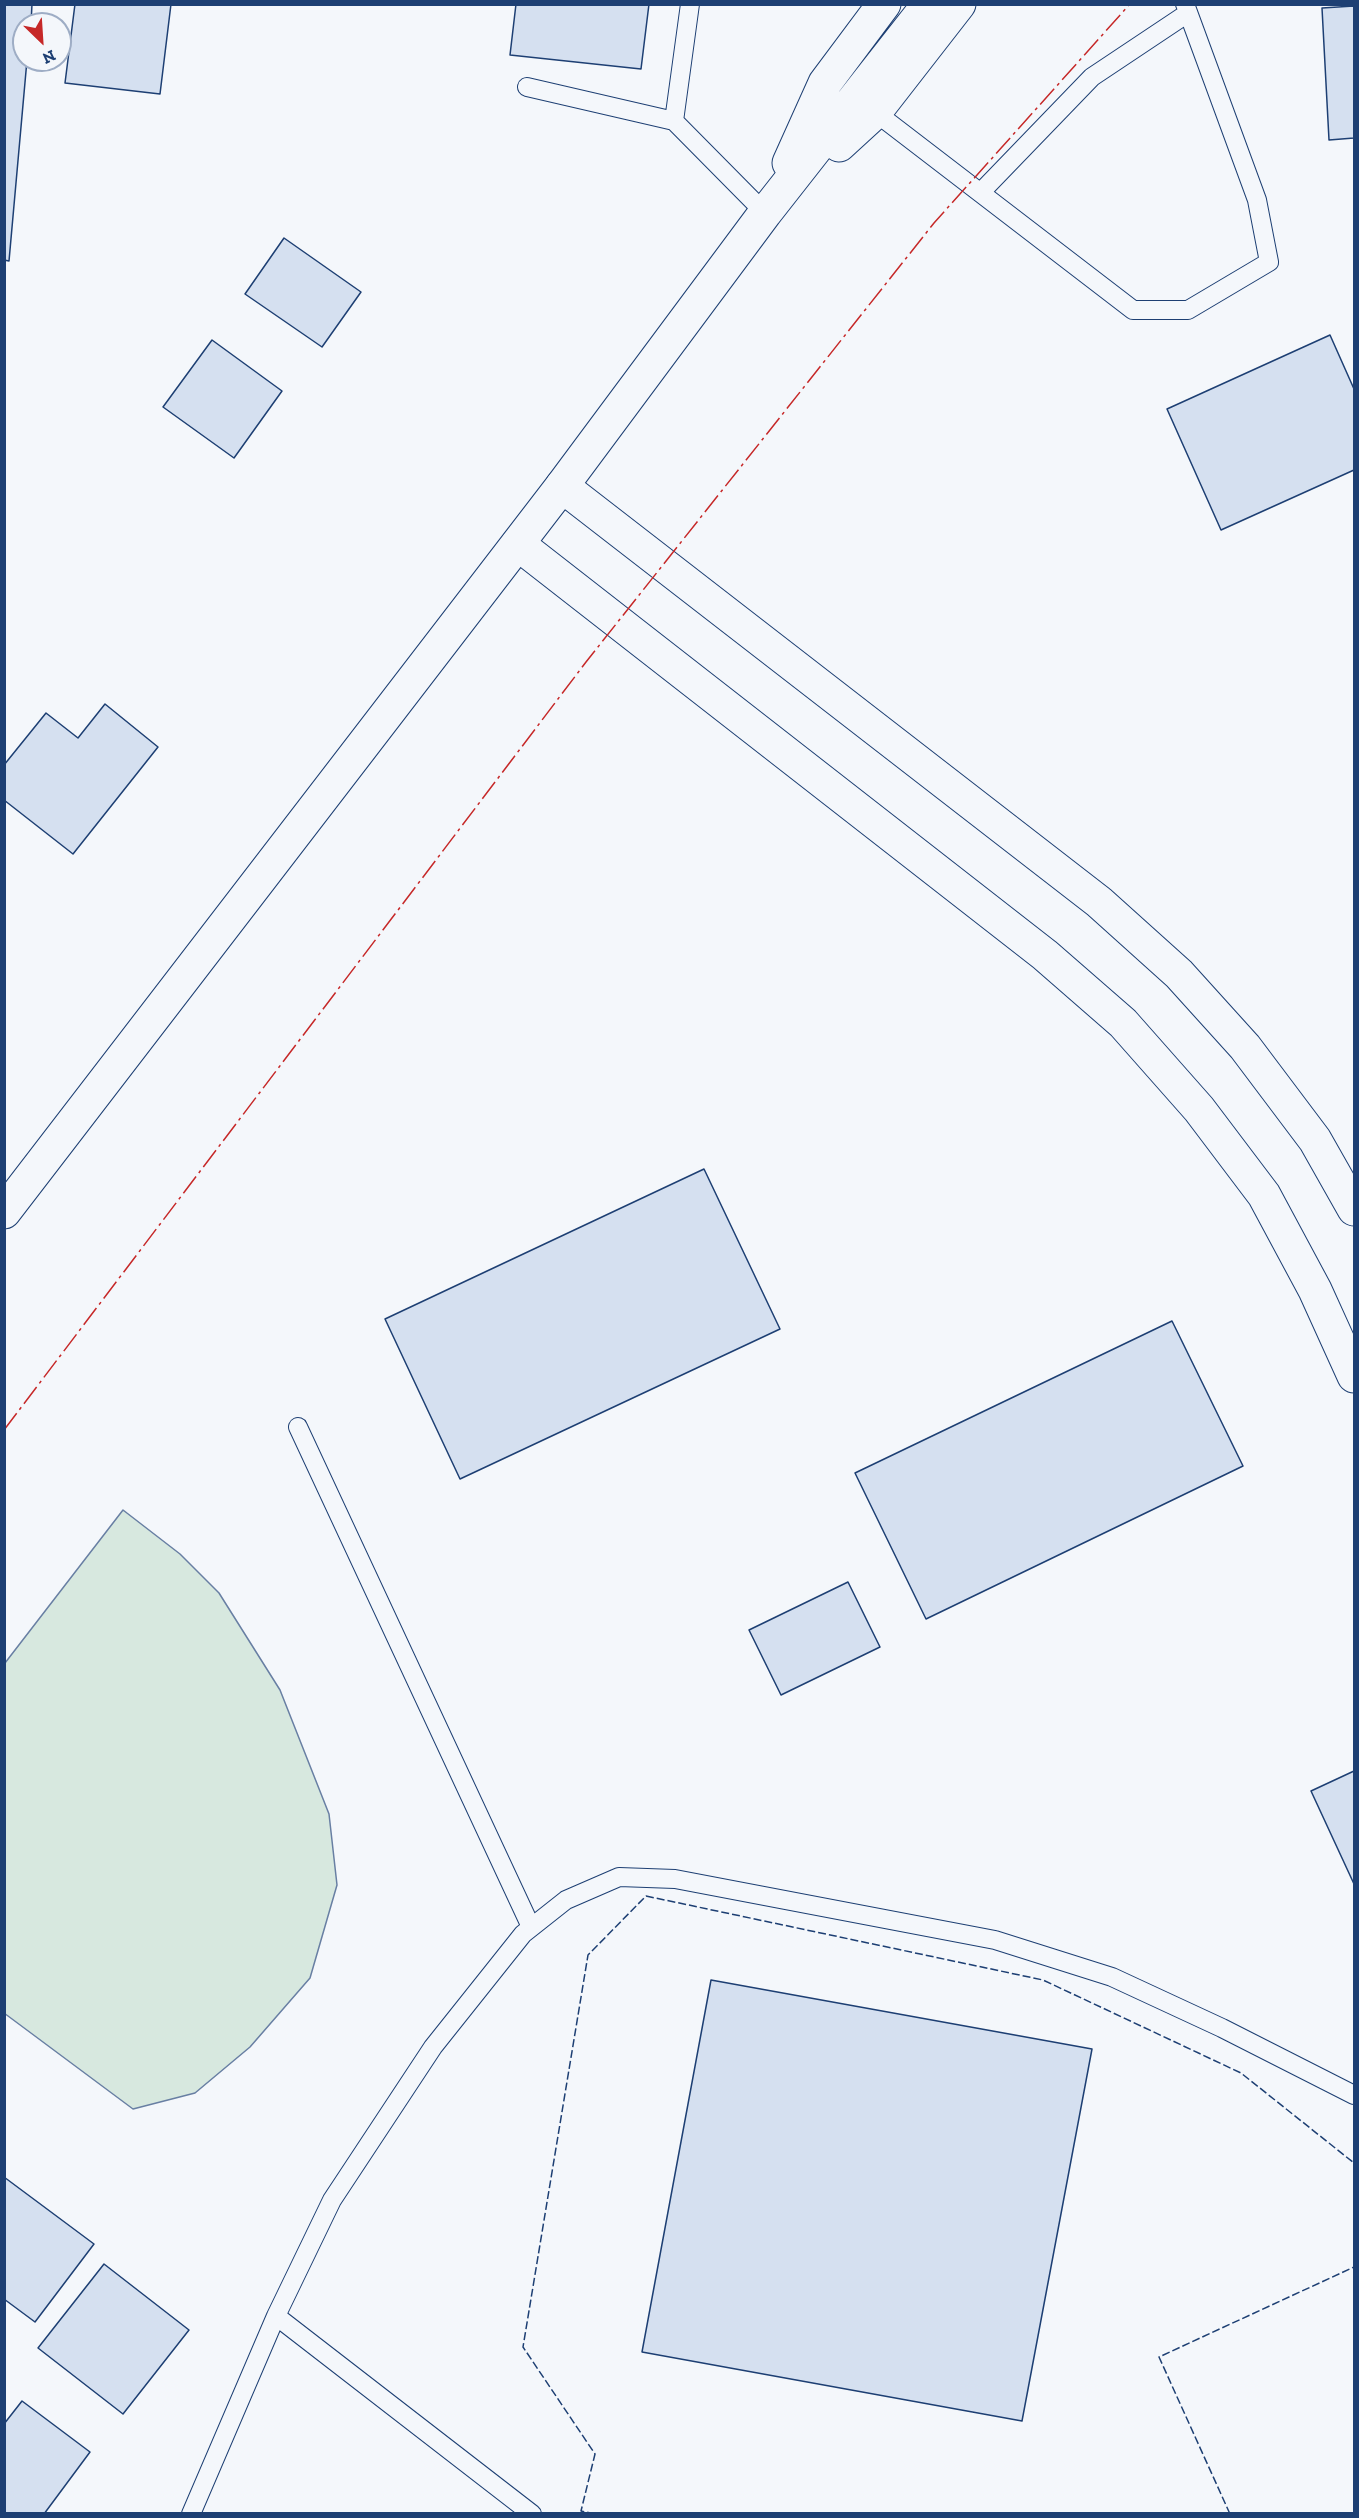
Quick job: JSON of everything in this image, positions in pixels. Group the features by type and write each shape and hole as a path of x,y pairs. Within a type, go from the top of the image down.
{"street":[{"path":"765,213 825,83 884,4"},
{"path":"4,1212 518,544 765,213 929,4"},
{"path":"765,213 875,111 959,4"},
{"path":"562,486 1099,902 1179,974 1245,1047 1308,1131 1354,1209"},
{"path":"518,544 1045,955 1123,1023 1199,1108 1264,1196 1315,1290 1354,1376"}],"lane":[{"path":"674,121 690,4"},
{"path":"875,111 1133,310 1188,310 1269,262 1257,200 1186,9 1092,77 981,192"},
{"path":"527,87 674,121 765,213"},
{"path":"298,1427 531,1927"},
{"path":"191,2514 276,2316 332,2200 434,2047 523,1934 566,1900 619,1877 675,1879 995,1940 1112,1977 1222,2028 1354,2095"},
{"path":"276,2316 532,2514"}],"shaded area":[{"path":"123,1510 180,1554 219,1593 280,1690 329,1814 337,1885 310,1978 250,2047 195,2093 133,2109 4,2013 5,1663"}],"building":[{"path":"4,4 32,4 32,12 12,12 12,72 26,72 9,261 4,260"},
{"path":"75,4 171,4 160,94 65,83 66,72 72,72 72,28"},
{"path":"516,4 649,4 641,69 510,55"},
{"path":"1354,6 1354,138 1329,140 1322,8"},
{"path":"284,238 361,292 322,347 245,294"},
{"path":"1330,335 1354,389 1354,470 1221,530 1167,409"},
{"path":"212,340 282,391 234,458 163,407"},
{"path":"105,704 158,747 73,854 4,800 4,765 46,713 78,738"},
{"path":"704,1169 780,1329 460,1479 385,1319"},
{"path":"1172,1321 1243,1466 926,1619 855,1473"},
{"path":"848,1582 880,1647 781,1695 749,1630"},
{"path":"1354,1771 1354,1884 1311,1791"},
{"path":"711,1980 1092,2049 1022,2421 642,2352"},
{"path":"4,2177 94,2244 35,2322 4,2299"},
{"path":"104,2264 189,2330 123,2414 38,2348"},
{"path":"22,2401 90,2452 44,2514 4,2514 4,2424"}],"fence":[{"path":"595,2514 581,2511 595,2454 523,2347 588,1955 646,1896 1043,1980 1241,2073 1354,2163"},
{"path":"1230,2514 1159,2357 1354,2267"}],"power":[{"path":"4,1430 586,662 934,223 1130,4"}]}
